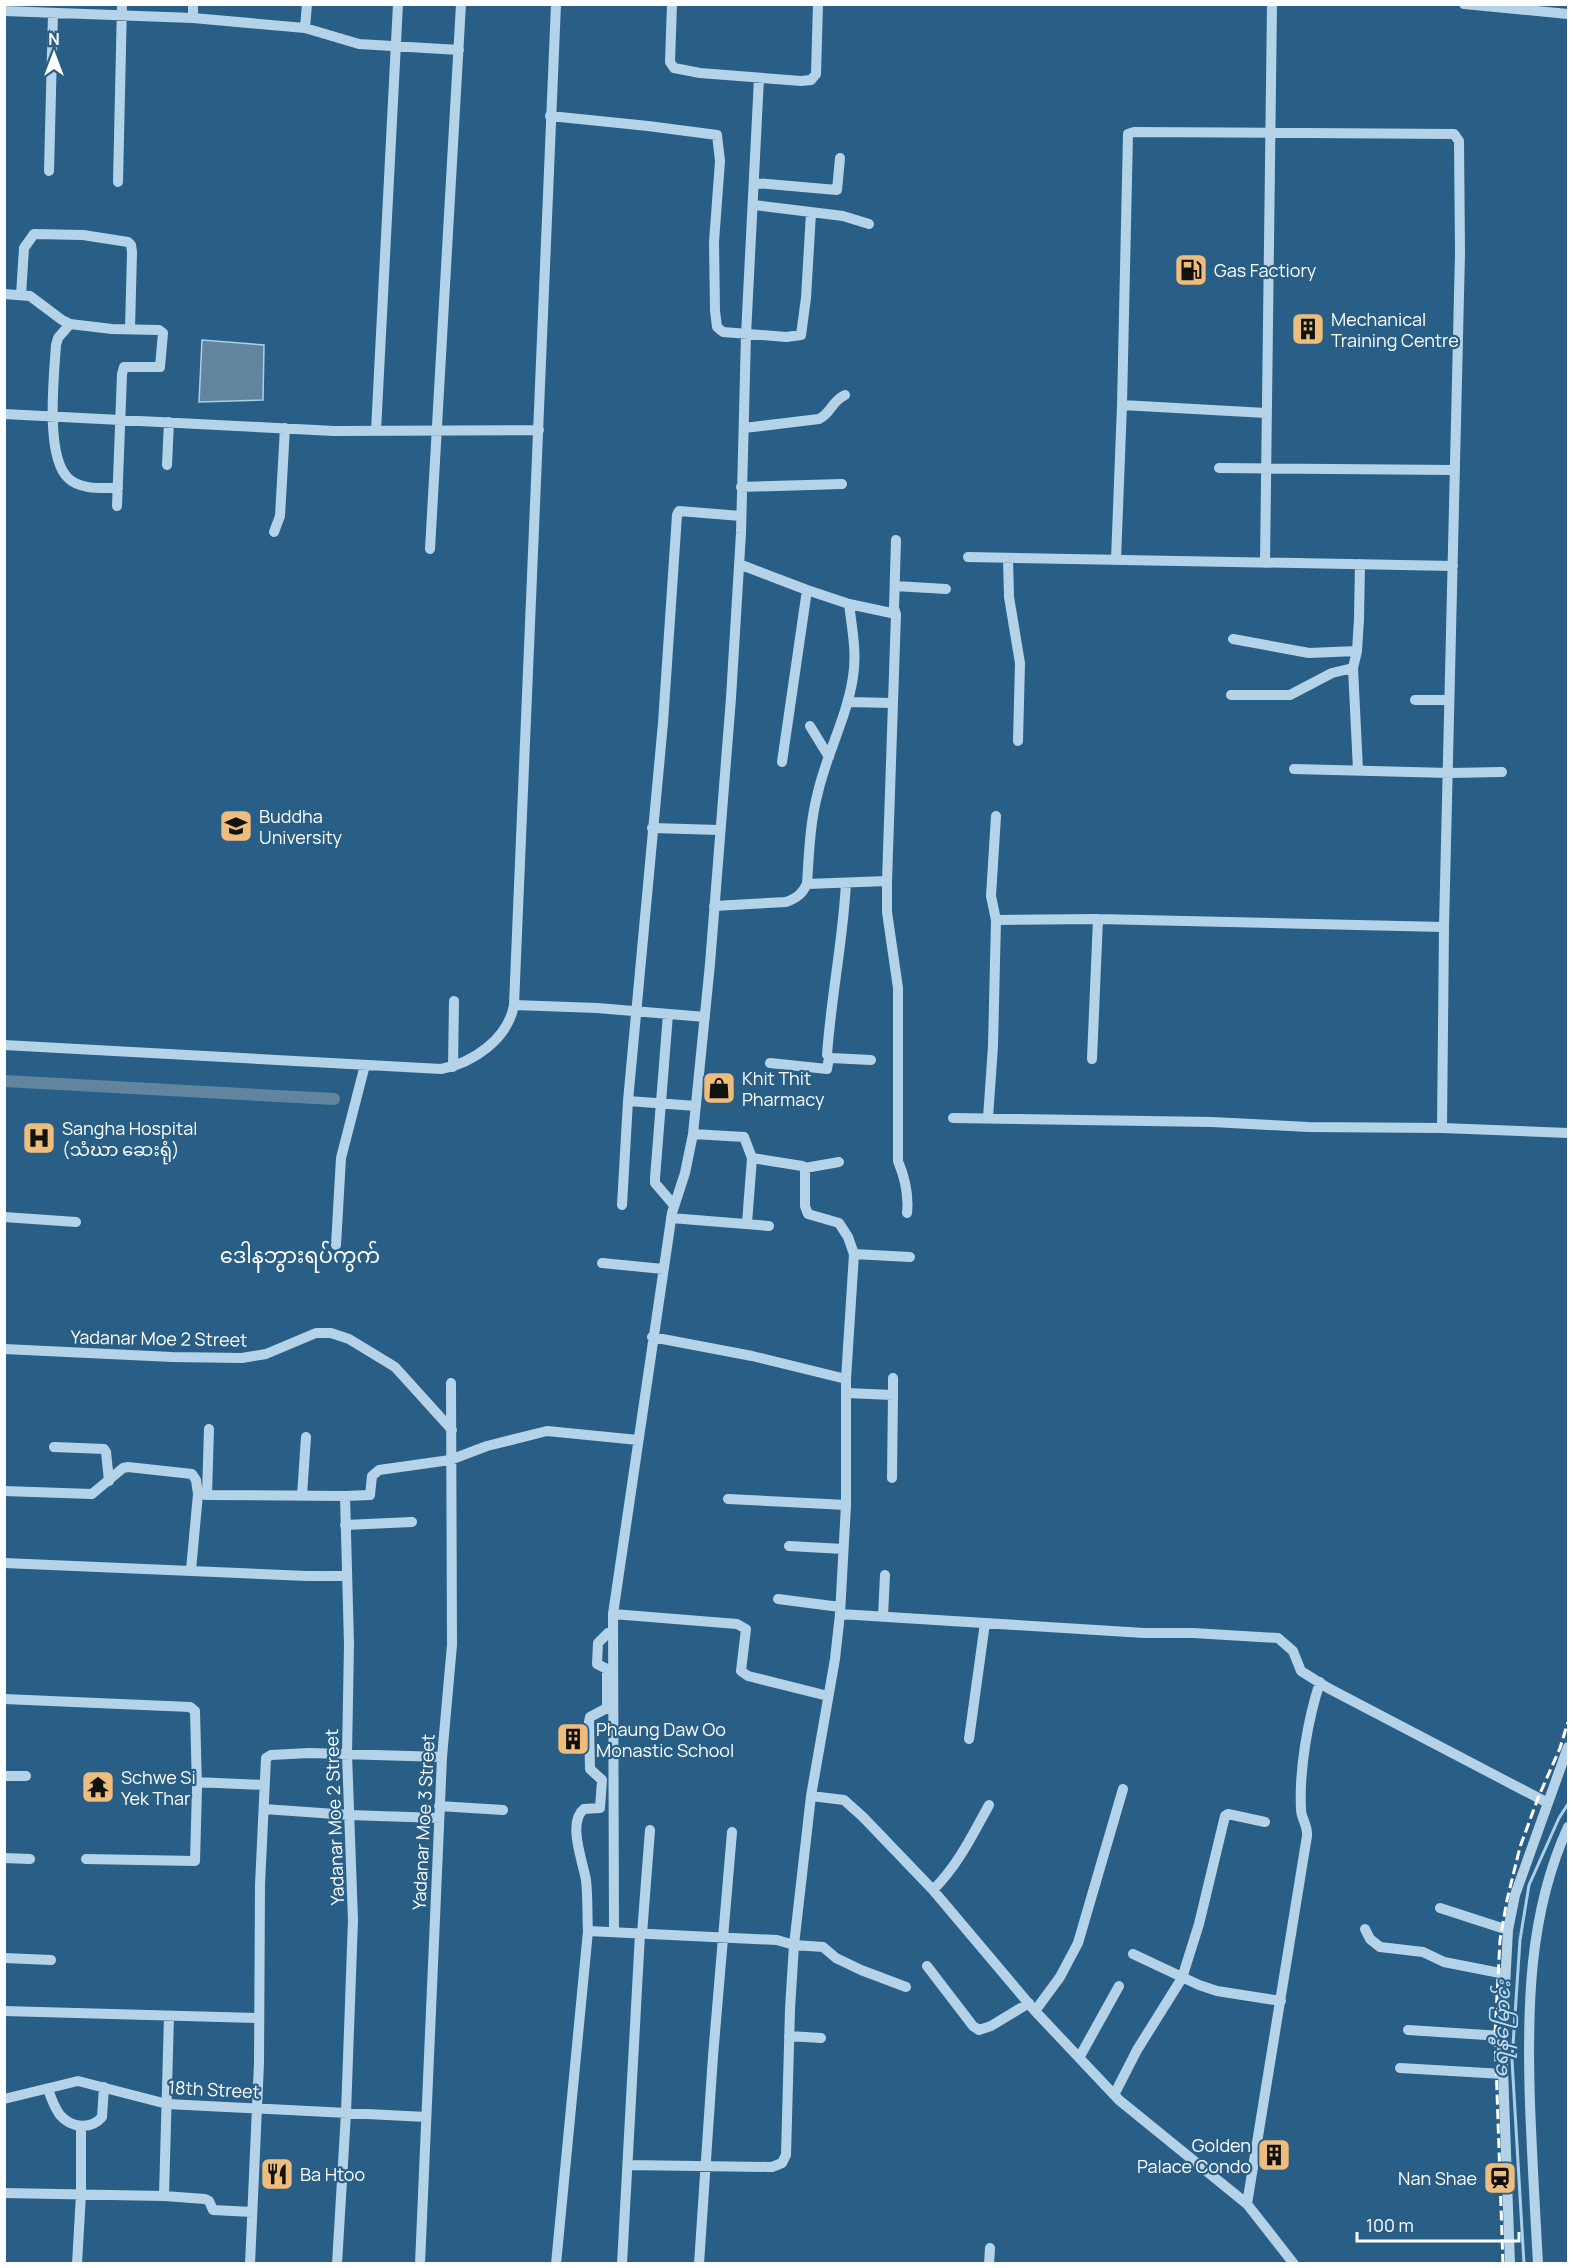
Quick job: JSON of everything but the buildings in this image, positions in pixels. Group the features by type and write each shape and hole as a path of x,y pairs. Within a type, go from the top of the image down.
{"street":[{"path":"193,4 193,18"},
{"path":"305,28 307,4"},
{"path":"376,431 398,4"},
{"path":"430,549 461,4"},
{"path":"4,1045 441,1069 470,1060 501,1033 512,1018 540,430 556,4"},
{"path":"672,4 670,62 674,68 700,74 801,81 814,78 817,65 818,4"},
{"path":"1265,563 1272,4"},
{"path":"1464,4 1569,14"},
{"path":"118,182 121,10"},
{"path":"4,11 53,13 121,10 305,28 351,43 459,50"},
{"path":"49,171 53,13"},
{"path":"614,1932 613,1614 673,1204 685,1173 693,1134 705,1017 740,564 746,335 759,78"},
{"path":"550,117 717,135 720,160 714,242 715,322 723,332 797,337 801,335 811,213"},
{"path":"1116,560 1128,134 1134,132 1451,133 1458,139 1460,253 1444,927 1442,1128"},
{"path":"754,183 837,190 840,158"},
{"path":"754,205 843,216 869,224"},
{"path":"21,295 24,248 34,234 83,235 128,242 132,252 130,329"},
{"path":"4,294 36,299 70,324 161,331 160,367 124,368 122,374 117,506"},
{"path":"70,324 58,338 56,345 52,416 55,445 68,478 81,485 118,488"},
{"path":"744,428 819,419 827,413 833,401 845,395"},
{"path":"1122,405 1266,413"},
{"path":"4,414 376,431 540,430"},
{"path":"167,465 169,422"},
{"path":"274,532 280,516 285,428"},
{"path":"1219,468 1455,470"},
{"path":"741,486 842,484"},
{"path":"621,1205 628,1101 663,723 676,515 679,511 741,516"},
{"path":"896,540 894,608 896,614 886,881 887,912 898,988 898,1161 908,1200 907,1213"},
{"path":"968,557 1453,566"},
{"path":"1008,558 1008,590 1020,663 1018,741"},
{"path":"740,564 849,604 896,614"},
{"path":"1358,770 1353,668 1357,651 1360,564"},
{"path":"895,586 946,589"},
{"path":"782,762 807,590"},
{"path":"714,906 786,902 800,894 807,884 815,802 848,702 853,676 854,659 849,604"},
{"path":"1233,639 1309,653 1357,651"},
{"path":"1231,695 1290,695 1332,673 1353,668"},
{"path":"1415,700 1449,699"},
{"path":"848,702 892,703"},
{"path":"810,726 829,757"},
{"path":"1294,769 1502,772"},
{"path":"988,1118 993,1046 996,920 991,896 996,816"},
{"path":"652,828 720,830"},
{"path":"807,884 886,881"},
{"path":"770,1063 827,1069 831,1000 842,939 846,883"},
{"path":"996,920 1098,919 1444,927"},
{"path":"1092,1059 1098,919"},
{"path":"453,1067 454,1001"},
{"path":"514,1005 553,1005 705,1017"},
{"path":"668,1014 655,1183 673,1204"},
{"path":"829,1058 871,1060"},
{"path":"336,1245 341,1158 365,1065"},
{"path":"628,1101 696,1106"},
{"path":"953,1118 1212,1122 1308,1127 1442,1128 1569,1133"},
{"path":"693,1134 744,1137 752,1158 747,1223"},
{"path":"752,1158 805,1168 839,1162"},
{"path":"628,2164 772,2167 782,2163 786,2155 794,1945 811,1796 840,1611 846,1505 846,1379 854,1271 854,1254 849,1237 839,1223 808,1214 805,1206 805,1168"},
{"path":"4,1217 76,1222"},
{"path":"671,1218 770,1226"},
{"path":"854,1254 910,1257"},
{"path":"602,1263 663,1269"},
{"name":"Yadanar Moe 2 Street","path":"4,1349 242,1358 266,1354 316,1333 331,1333 349,1339 394,1367 452,1430"},
{"path":"652,1337 752,1356 846,1379"},
{"path":"892,1478 893,1378"},
{"name":"Yadanar Moe 3 Street","path":"420,2264 442,1757 452,1645 451,1383"},
{"path":"846,1393 893,1395"},
{"path":"190,1570 209,1429"},
{"path":"202,1494 370,1495 372,1476 379,1470 450,1460 487,1446 547,1431 638,1440"},
{"path":"302,1495 306,1437"},
{"path":"54,1447 104,1449 109,1482"},
{"path":"4,1491 95,1494 123,1468 128,1467 188,1472 196,1480 202,1494"},
{"name":"Yadanar Moe 2 Street","path":"337,2264 346,2113 353,1920 347,1754 349,1644 345,1496"},
{"path":"728,1499 846,1505"},
{"path":"345,1525 412,1522"},
{"path":"789,1546 843,1549"},
{"path":"4,1563 346,1576"},
{"path":"883,1616 885,1575"},
{"path":"778,1599 840,1611 883,1616 1144,1634 1278,1638 1293,1651 1301,1671 1406,1730 1548,1803"},
{"path":"613,1614 737,1624 746,1629 741,1671 748,1676 828,1696"},
{"path":"969,1739 985,1623"},
{"path":"556,2264 588,1931 586,1879 577,1831 578,1819 584,1809 600,1808 602,1780 590,1769 589,1722 590,1718 607,1708 607,1669 597,1664 598,1643 608,1633 614,1633"},
{"path":"1247,2204 1308,1830 1301,1809 1303,1770 1313,1704 1320,1682"},
{"path":"4,1699 193,1708 196,1714 195,1861 86,1859"},
{"path":"1510,2264 1502,2036 1508,1930 1515,1895 1568,1749"},
{"path":"250,2264 265,1760 271,1755 347,1754 442,1757"},
{"path":"4,1776 26,1776"},
{"path":"196,1782 264,1785"},
{"path":"927,1966 979,2030 1032,2007 1059,1977 1078,1943 1123,1789"},
{"path":"811,1796 837,1798 850,1805 933,1890 1032,2007 1114,2095 1247,2204 1294,2264"},
{"path":"933,1890 962,1856 989,1805"},
{"path":"440,1806 503,1810"},
{"path":"264,1809 439,1818"},
{"path":"1114,2095 1137,2050 1182,1978 1199,1924 1225,1816 1228,1814 1265,1822"},
{"path":"1538,2264 1532,2175 1528,2051 1532,1970 1538,1924 1557,1857 1569,1827"},
{"path":"622,2264 641,1934 650,1830"},
{"path":"699,2264 722,1939 732,1832"},
{"path":"4,1858 30,1858"},
{"path":"1440,1908 1508,1930"},
{"path":"1365,1929 1370,1939 1380,1947 1423,1952 1444,1962 1505,1974"},
{"path":"588,1931 777,1940 794,1945 823,1947 836,1958 906,1987"},
{"path":"1133,1954 1182,1978 1217,1991 1281,2001"},
{"path":"4,1958 51,1960"},
{"path":"1079,2058 1119,1986"},
{"path":"4,2011 258,2018"},
{"path":"164,2196 169,2016"},
{"path":"1408,2030 1502,2036"},
{"path":"789,2036 821,2037"},
{"path":"1400,2068 1503,2074"},
{"name":"18th Street","path":"4,2099 78,2081 167,2104 426,2117"},
{"path":"48,2089 59,2114 71,2123 81,2126 94,2125 102,2117 104,2087"},
{"path":"77,2264 81,2194 81,2126"},
{"path":"4,2193 205,2199 209,2201 213,2210 252,2212"},
{"path":"989,2264 990,2248"}],"water":[{"path":"202,340 264,345 263,400 199,402"}],"waterway":[{"path":"4,1081 334,1099"},
{"name":"ရေနီမြောင်း","path":"1524,2264 1512,2060 1520,1940 1529,1885 1559,1818 1568,1804"}],"railway":[{"path":"1503,2264 1495,2035 1500,1940 1520,1847 1560,1748 1568,1722"}],"place":[{"name":"Gas Factiory","path":"1191,270"},
{"name":"Mechanical Training Centre","path":"1308,329"},
{"name":"Buddha University","path":"236,826"},
{"name":"Khit Thit Pharmacy","path":"719,1088"},
{"name":"Sangha Hospital (သံဃာ ဆေးရုံ)","path":"39,1138"},
{"name":"Phaung Daw Oo Monastic School","path":"573,1739"},
{"name":"Schwe Si Yek Thar","path":"98,1787"},
{"name":"Golden Palace Condo","path":"1274,2155"},
{"name":"Ba Htoo","path":"277,2174"},
{"name":"Nan Shae","path":"1500,2178"}],"district":[{"name":"ဒေါနဘွားရပ်ကွက်","path":"300,1255"}]}
